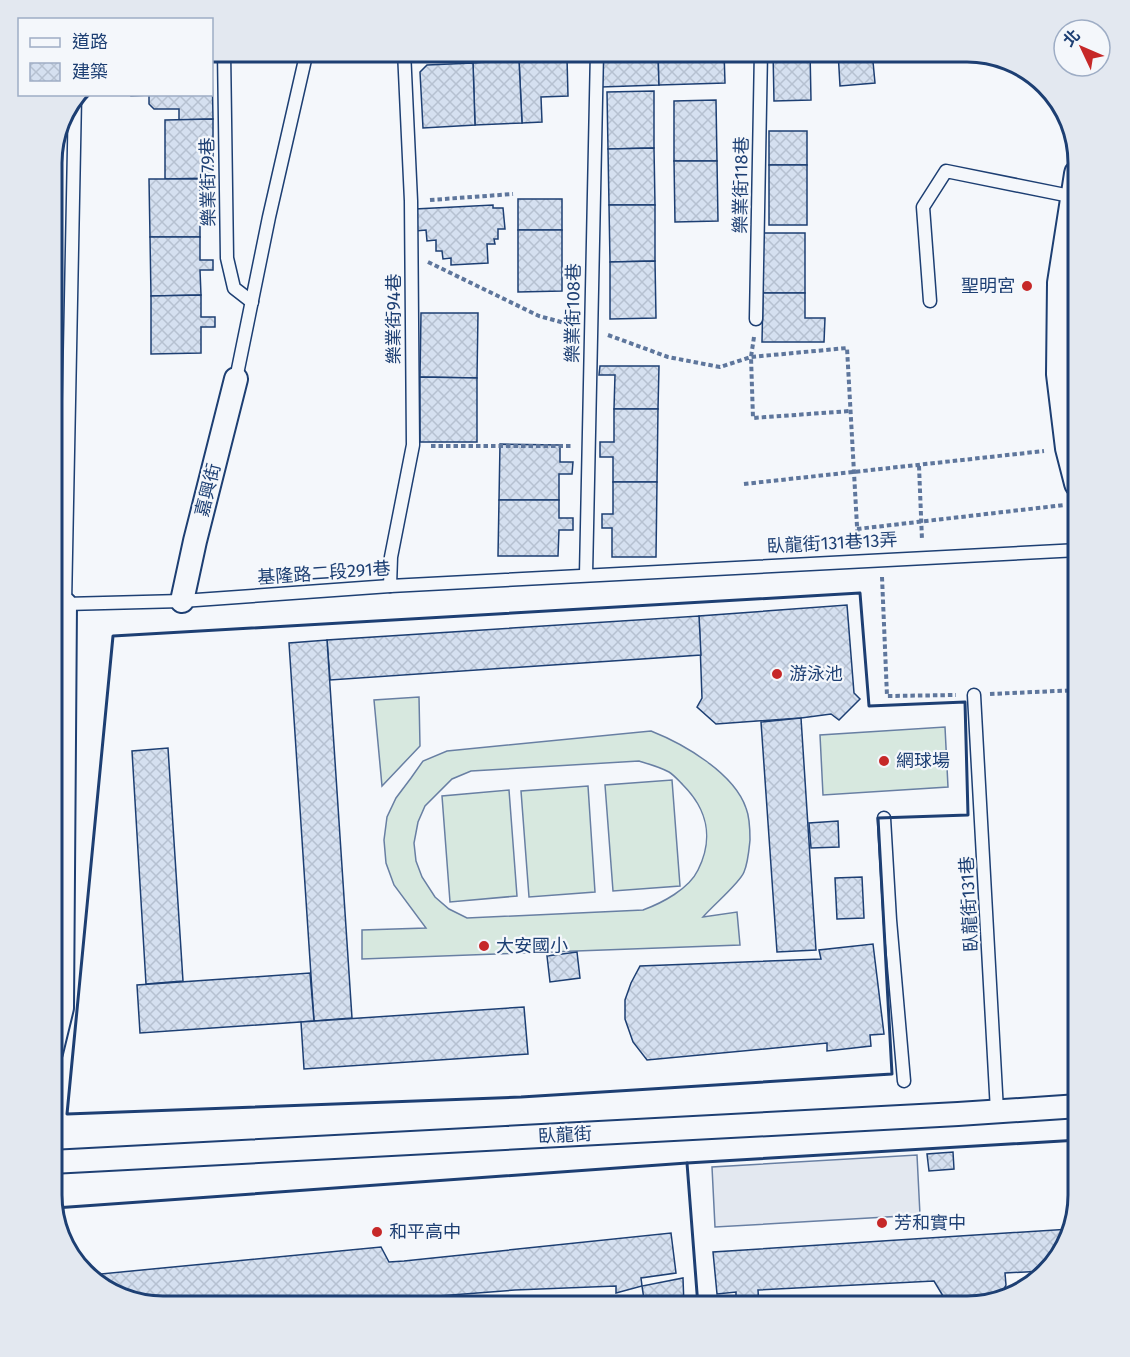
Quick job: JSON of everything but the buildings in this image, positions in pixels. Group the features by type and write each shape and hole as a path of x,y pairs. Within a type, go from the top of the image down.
{"street":[{"path":"1068,249 1062,284 1068,411"},
{"name":"嘉興街","path":"182,602 236,379"},
{"name":"臥龍街","path":"62,1161 1068,1107"}],"lane":[{"name":"樂業街79巷","path":"224,62 227,258 234,288 252,302"},
{"path":"236,379 306,62"},
{"name":"樂業街94巷","path":"390,586 391,557 412,446 411,201 405,62"},
{"name":"樂業街108巷","path":"586,575 597,62"},
{"name":"樂業街118巷","path":"756,319 761,62"},
{"path":"62,485 74,113"},
{"path":"930,301 922,207 946,171 1068,189"},
{"name":"臥龍街131巷13弄","path":"586,575 1068,550"},
{"name":"基隆路二段291巷","path":"62,604 182,602 390,586 586,575"},
{"name":"臥龍街131巷","path":"974,695 997,1111"},
{"path":"884,818 904,1081"}],"path":[{"path":"411,201 513,194"},
{"path":"850,411 753,418 751,357 847,348 850,411 852,473 859,560"},
{"path":"412,446 589,446"},
{"path":"744,484 1068,448"},
{"path":"919,466 922,557"},
{"path":"857,529 1068,495"},
{"path":"881,559 888,696 1068,691"}],"shaded area":[{"path":"419,697 420,746 382,786 374,700"},
{"name":"網球場","path":"945,727 948,787 823,795 820,735"},
{"path":"651,731 706,761 731,783 740,795 748,816 750,840 744,872 703,917 737,912 740,945 362,959 362,930 426,928 394,885 386,863 384,840 387,817 396,798 423,761 447,751","holes":["639,761 671,773 698,804 706,825 706,847 694,877 682,889 658,903 643,910 467,918 449,909 435,897 422,877 416,861 414,843 418,822 425,806 452,779 471,771"]},
{"path":"672,780 680,886 613,891 605,785"},
{"path":"588,786 595,892 529,897 521,791"},
{"path":"509,790 517,896 450,902 442,796"},
{"path":"917,1155 920,1215 715,1227 712,1167"}],"wall":[{"path":"860,593 869,706 965,702 968,815 878,818 892,1074 521,1097 67,1114 113,636 860,593"},
{"path":"62,1208 687,1163 1068,1141"},
{"path":"687,1163 697,1296"}],"place":[{"name":"聖明宮","path":"1027,286"},
{"name":"游泳池","path":"777,674"},
{"name":"網球場","path":"884,761"},
{"name":"大安國小","path":"484,946"},
{"name":"芳和實中","path":"882,1223"},
{"name":"和平高中","path":"377,1232"}]}
